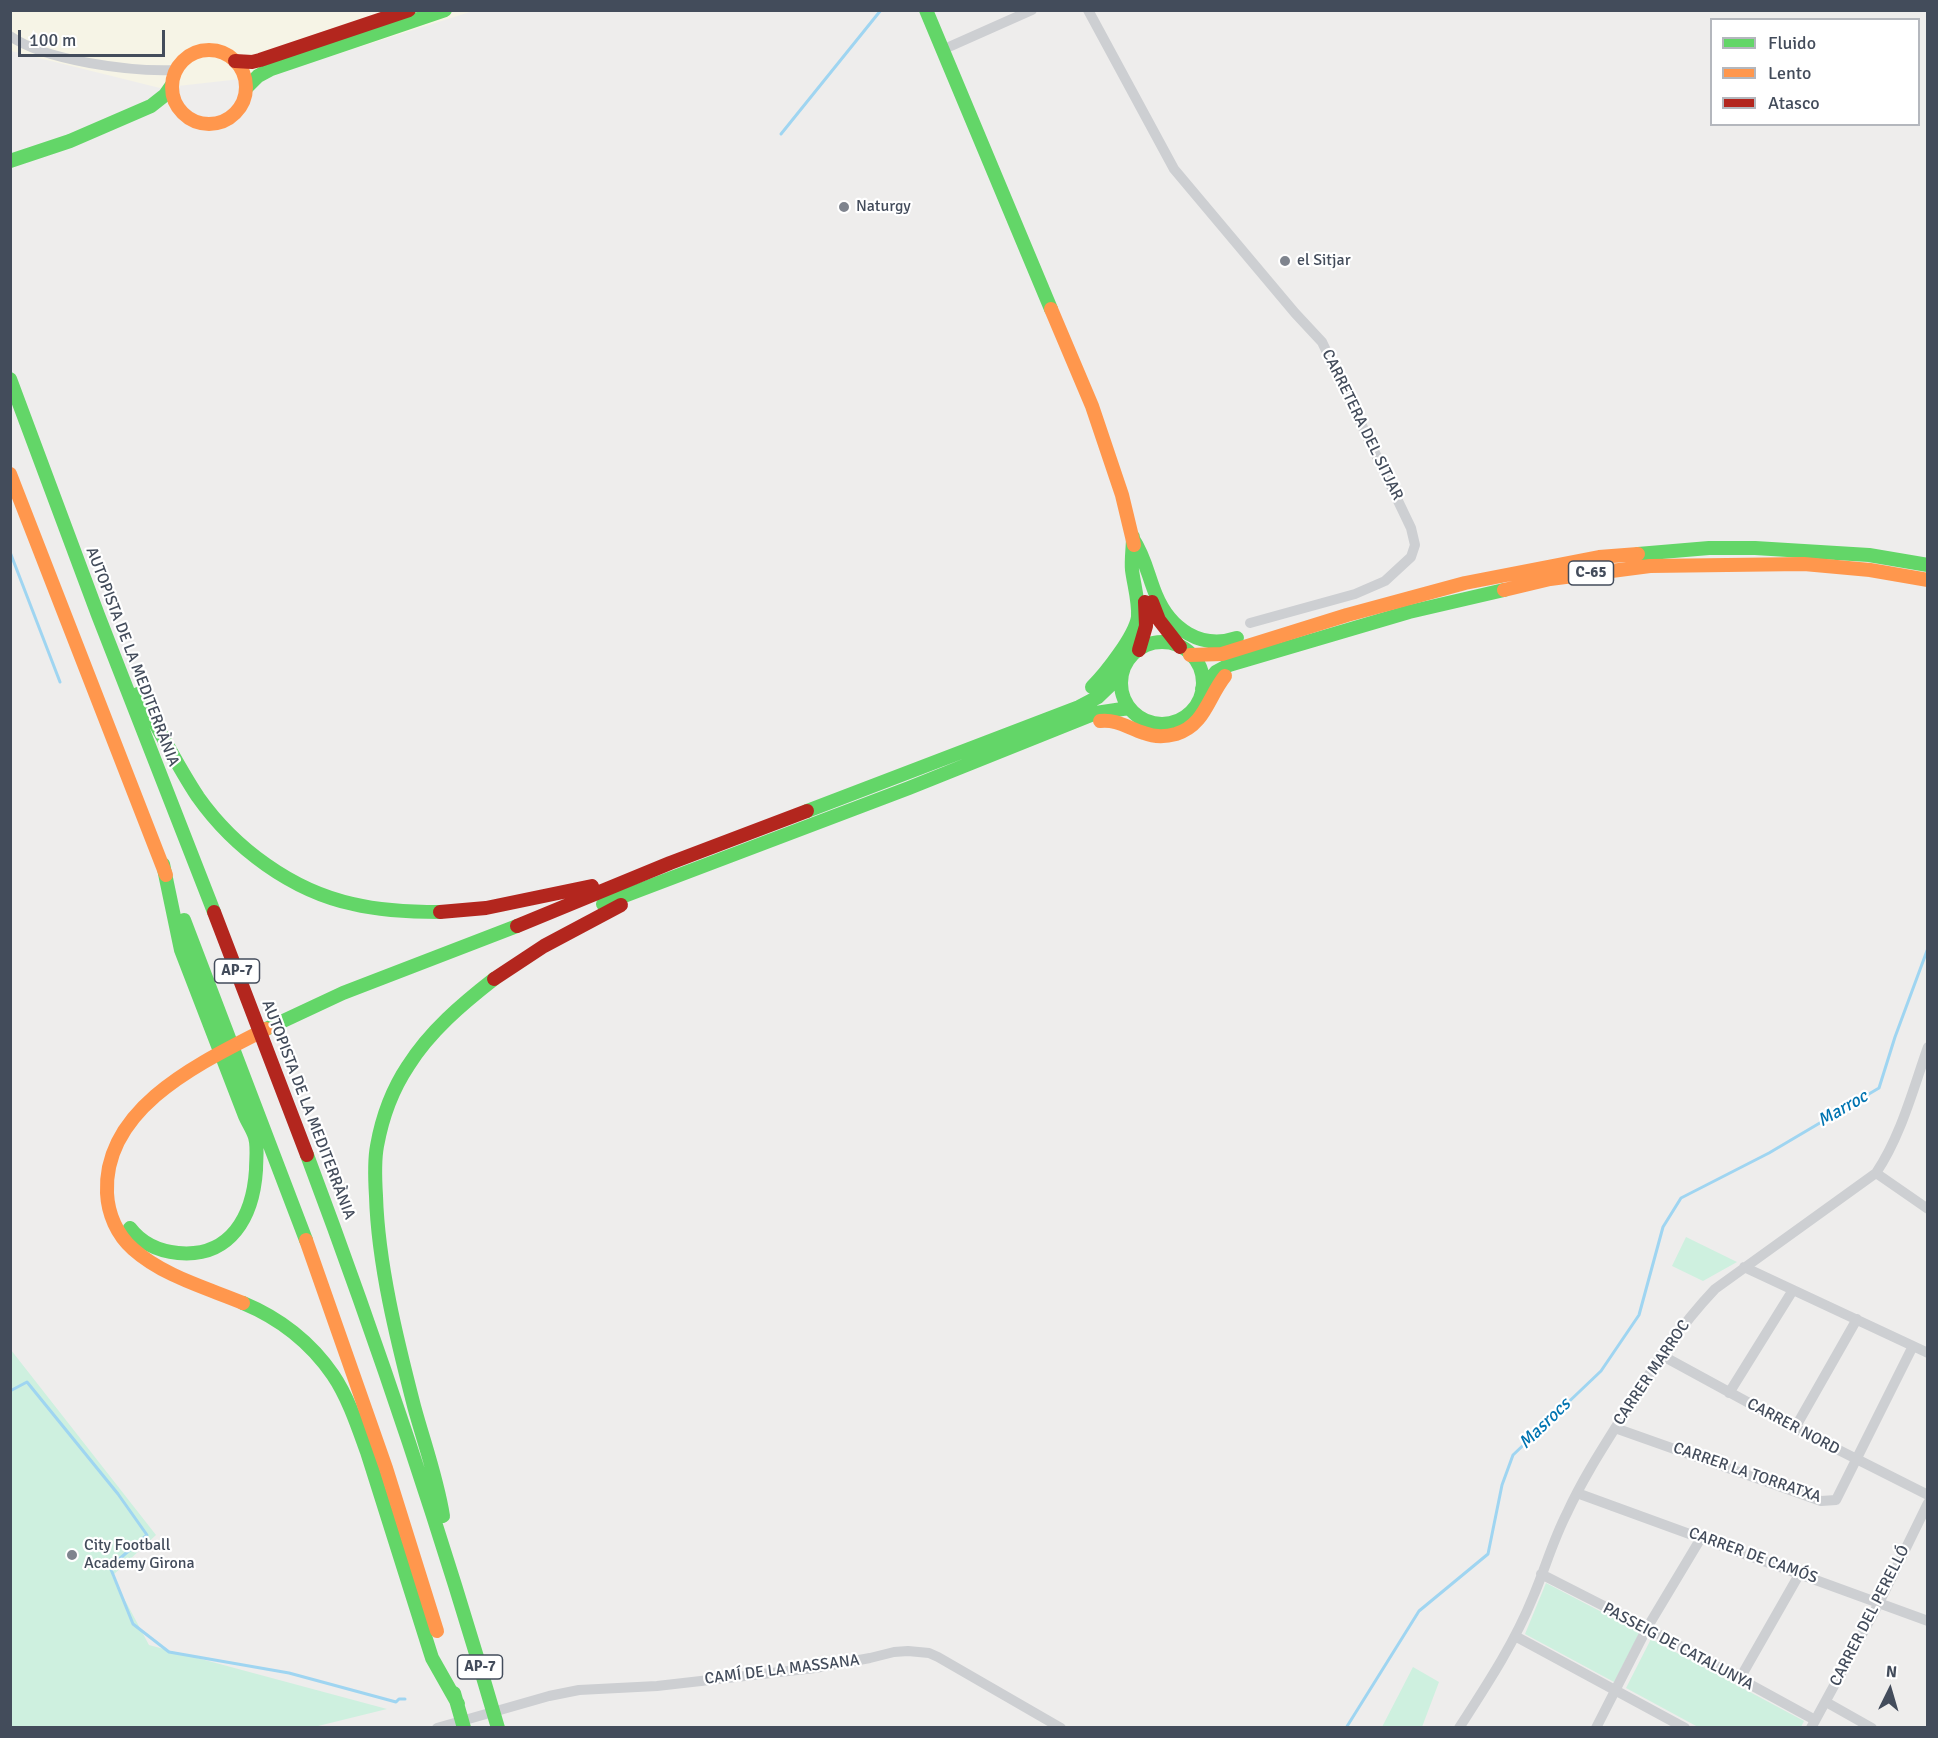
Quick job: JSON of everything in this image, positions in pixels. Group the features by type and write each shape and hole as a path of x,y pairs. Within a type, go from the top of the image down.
{"main road":[{"path":"179,110 173,98 172,85 176,70 192,54 206,50 222,53 236,61 252,62 410,10"},
{"path":"246,88 258,76 272,69 445,10"},
{"path":"926,10 1095,414 1159,620 1200,670 1202,688"},
{"path":"151,106 168,105 198,123 209,125 231,118 239,110 244,100 246,88 243,73 236,61"},
{"path":"10,161 70,141 151,106 165,95 172,85"},
{"name":"AUTOPISTA DE LA MEDITERRÀNIA","path":"10,379 71,547 283,1090 350,1270 451,1568 498,1728"},
{"name":"AP-7","path":"10,474 283,1176 358,1387 423,1584 464,1728"},
{"path":"290,1022 696,870 1096,713 1129,708 1121,686 1122,674 1126,663 1139,650 1146,631 1146,611 1133,537"},
{"path":"976,746 998,729 1087,691 1102,678 1131,636 1136,623 1137,603 1132,566 1133,537"},
{"name":"C-65","path":"1133,537 1145,560 1157,596 1167,614 1178,629 1191,638 1203,642 1219,642 1293,622 1347,615"},
{"path":"71,547 125,675 193,789 210,812 241,846 263,863 302,887 336,901 384,911 420,914 458,912 499,907 581,889 691,855"},
{"name":"C-65","path":"1139,650 1166,643 1185,651 1222,654 1347,615 1476,581 1599,557 1709,549 1803,550 1869,555 1928,565"},
{"name":"C-65","path":"1129,708 1139,717 1152,723 1172,722 1190,712 1198,702 1202,688 1211,677 1229,665 1408,612 1550,579 1650,567 1710,564 1804,564 1870,570 1928,580"},
{"name":"C-65","path":"1046,734 1071,730 1109,719 1125,723 1153,736 1178,733 1191,727 1202,716 1217,686 1228,674 1264,656"},
{"path":"458,1704 432,1658 367,1452 356,1422 334,1376 313,1350 267,1313 161,1269 130,1247 112,1219 107,1201 108,1167 119,1139 144,1106 179,1079 381,978 691,855 1079,707 1098,697 1122,674"},
{"path":"163,864 182,950 255,1137 256,1174 248,1211 230,1240 204,1253 182,1254 161,1251 135,1236 120,1209 117,1193 121,1160 138,1130 153,1113 213,1063"},
{"path":"451,1568 440,1490 411,1392 380,1240 376,1198 376,1162 381,1128 389,1102 404,1072 427,1041 455,1011 492,980 534,952 574,930 696,870"}],"street":[{"path":"942,50 1032,10"},
{"name":"CARRETERA DEL SITJAR","path":"1088,10 1174,169 1322,342 1411,528 1415,545 1411,557 1385,581 1355,594 1250,623"},
{"path":"10,36 51,56 129,68 157,71 176,70"},
{"name":"CARRER MARROC","path":"1458,1728 1490,1680 1515,1636 1566,1513 1596,1458 1661,1355 1696,1309 1715,1289 1876,1173 1886,1158 1898,1130 1928,1047"},
{"path":"1876,1173 1928,1209"},
{"path":"1744,1267 1928,1353"},
{"path":"1729,1393 1793,1290"},
{"path":"1795,1428 1857,1319"},
{"path":"1857,1460 1914,1346"},
{"name":"CARRER NORD","path":"1661,1355 1795,1428 1928,1495"},
{"name":"CARRER LA TORRATXA","path":"1615,1428 1821,1501 1836,1500 1857,1460"},
{"name":"CARRER DE CAMÓS","path":"1577,1493 1928,1621"},
{"name":"CARRER DEL PERELLÓ","path":"1813,1724 1879,1603 1928,1503"},
{"path":"1596,1728 1647,1628 1701,1538"},
{"path":"1739,1680 1800,1573"},
{"name":"PASSEIG DE CATALUNYA","path":"1542,1575 1647,1628 1813,1724"},
{"path":"1515,1636 1685,1728"},
{"name":"CAMÍ DE LA MASSANA","path":"437,1728 579,1690 657,1686 815,1668 908,1651 929,1653 938,1657 1061,1728"},
{"path":"1826,1702 1872,1728"}],"shaded area":[{"path":"11,11 473,11 268,76 160,88 11,51"}],"green space":[{"path":"1686,1237 1737,1262 1703,1281 1672,1266"},
{"name":"City Football Academy Girona","path":"11,1350 156,1535 112,1576 149,1645 387,1709 314,1727 11,1727"},
{"path":"1546,1583 1640,1632 1614,1682 1525,1634"},
{"path":"1651,1639 1804,1721 1801,1727 1698,1727 1626,1688"},
{"path":"1413,1667 1439,1682 1422,1727 1382,1727"}],"waterway":[{"path":"781,134 881,10"},
{"path":"10,552 60,682"},
{"name":"Masrocs","path":"1346,1728 1419,1611 1488,1554 1502,1485 1513,1455 1601,1371 1639,1315 1663,1227 1681,1198 1769,1153 1879,1088 1928,948"},
{"path":"10,1391 27,1382 118,1494 147,1535 110,1567 133,1624 169,1652 289,1673 396,1702 399,1699 405,1699"}],"traffic: fast":[{"path":"246,88 258,76 271,69 445,10"},
{"path":"926,10 1051,309"},
{"path":"10,161 70,141 151,106 165,95 172,85"},
{"path":"10,379 98,615 214,912"},
{"path":"1092,687 1112,664 1136,625 1138,617 1132,570 1133,537"},
{"path":"1133,539 1141,553 1162,607 1178,627 1199,639 1224,641 1237,638"},
{"path":"1638,554 1709,548 1755,548 1869,555 1928,565"},
{"path":"1202,689 1216,672 1229,665 1409,612 1504,590"},
{"path":"1162,642 1178,646 1191,654 1199,667 1203,683 1199,699 1191,712 1178,720 1162,724 1146,720 1133,712 1125,699 1121,683 1125,667 1133,654 1146,646 1162,642"},
{"path":"807,811 1079,707 1098,697 1122,674"},
{"path":"138,694 182,772 212,816 266,865 308,889 330,898 397,911 440,912"},
{"path":"603,904 909,788 1096,713 1129,708"},
{"path":"130,1228 151,1246 164,1250 196,1253 212,1249 236,1231 244,1218 250,1203 256,1170 255,1137 181,950 163,864"},
{"path":"184,920 306,1240"},
{"path":"266,1029 343,993 517,926"},
{"path":"443,1516 389,1302 380,1248 375,1158 388,1104 408,1066 436,1030 494,979"},
{"path":"307,1155 408,1440 455,1584 498,1728"},
{"path":"243,1303 269,1316 304,1342 324,1363 343,1393 367,1452 432,1658 458,1704"},
{"path":"454,1693 464,1728"}],"traffic: slow":[{"path":"209,50 230,56 240,66 246,87 240,108 230,118 209,124 188,118 178,108 172,87 178,66 188,56 209,50"},
{"path":"1051,309 1092,406 1122,495 1134,545"},
{"path":"10,474 166,875"},
{"path":"1190,655 1222,654 1347,615 1465,583 1599,557 1638,554"},
{"path":"1504,590 1550,579 1650,566 1804,564 1870,570 1928,580"},
{"path":"1100,721 1117,723 1152,735 1176,734 1186,730 1200,717 1225,676"},
{"path":"243,1303 171,1274 133,1249 114,1224 107,1193 110,1163 121,1136 139,1112 161,1091 187,1073 266,1029"},
{"path":"306,1240 386,1468 437,1631"}],"traffic: jam":[{"path":"235,61 260,60 409,10"},
{"path":"1139,650 1146,626 1145,602"},
{"path":"1152,602 1159,620 1180,647"},
{"path":"517,926 670,863 807,811"},
{"path":"440,912 486,908 592,886"},
{"path":"494,979 544,946 621,905"},
{"path":"214,912 307,1155"}],"place":[{"name":"Naturgy","path":"844,207"},
{"name":"el Sitjar","path":"1285,261"},
{"name":"City Football Academy Girona","path":"72,1555"}],"water label":[{"name":"Marroc","path":"1843,1109"}]}
